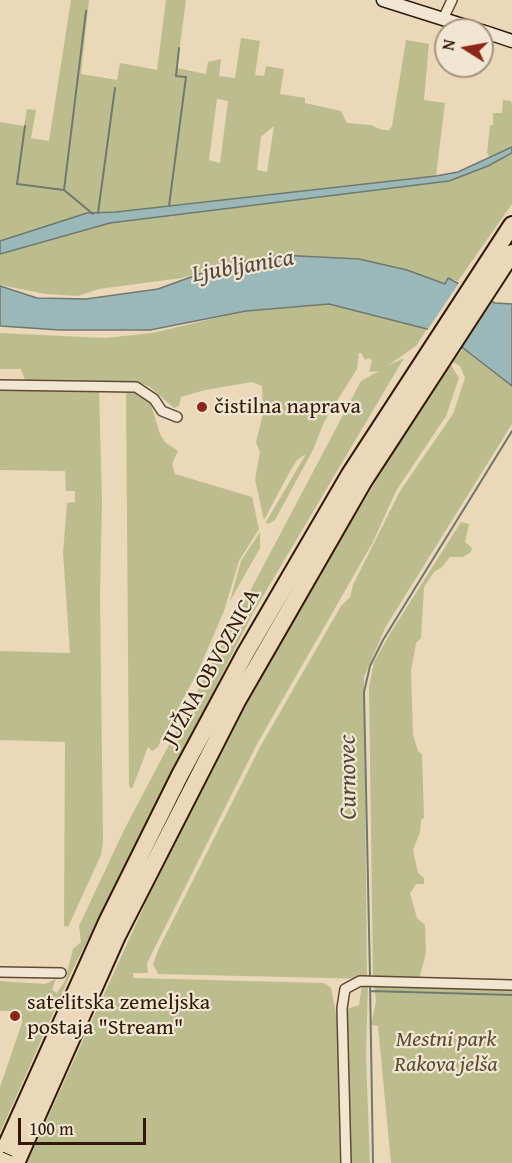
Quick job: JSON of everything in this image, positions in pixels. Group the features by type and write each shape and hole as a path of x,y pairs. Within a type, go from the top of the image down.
{"highway":[{"name":"JUŽNA OBVOZNICA","path":"411,391 512,225"},
{"name":"JUŽNA OBVOZNICA","path":"9,1159 81,978 180,775 301,555 411,391 512,253"}],"main road":[{"path":"383,0 440,18"},
{"path":"494,35 512,41"}],"street":[{"path":"443,18 452,0"},
{"path":"0,385 136,387 154,399 162,411 177,417"},
{"path":"0,972 61,973"},
{"path":"346,1163 343,997 348,986 360,981 512,985"}],"green space":[{"path":"71,0 89,0 81,74 117,80 120,63 157,70 166,0 186,0 177,68 206,74 208,62 221,59 219,76 235,78 241,38 260,41 255,75 264,76 266,66 284,69 280,94 305,98 305,103 341,111 347,123 371,125 382,130 389,130 392,126 406,40 429,44 424,100 445,103 436,176 116,212 87,213 0,241 0,122 24,126 27,109 36,110 31,138 49,141","holes":["217,99 228,101 220,163 209,160","274,126 267,172 257,170 261,137"]},
{"path":"503,100 511,101 512,105 512,147 490,158 487,153 490,125 493,125 493,113 502,113"},
{"path":"512,153 512,204 458,281 448,278 445,284 407,270 359,259 279,255 221,266 182,278 99,289 78,296 46,294 0,285 0,254 79,230 110,223 226,207 449,181 488,166"},
{"path":"315,303 343,306 427,329 416,346 387,366 404,358 253,613 71,973 0,1133 0,1087 22,1023 21,1011 0,1011 0,981 45,984 56,979 52,990 57,993 65,981 73,949 81,942 79,926 125,828 361,381 379,371 369,372 372,361 369,358 365,360 359,353 357,369 324,422 313,450 275,520 268,524 266,522 306,454 297,460 264,520 255,480 260,452 256,442 263,414 262,386 252,382 205,390 181,397 179,406 174,408 150,387 136,381 25,380 21,369 0,369 0,333 105,338 152,333 246,311"},
{"path":"463,348 512,386 512,424 385,628 364,677 367,979 158,974 153,964 159,948 260,747 341,606 350,597 353,585 400,491 453,414 465,378 460,366 453,362"},
{"path":"451,365 459,378 446,416 396,491 373,542 257,744 147,963 148,973 133,973 133,978 324,983 331,988 337,1018 340,1163 27,1163 157,878 240,716 329,558 423,405"},
{"path":"0,389 99,389 102,501 100,594 103,842 101,855 68,927 64,926 65,742 0,740 0,651 70,653 63,553 67,503 75,502 75,491 66,491 65,471 0,470"},
{"path":"126,390 141,391 149,398 160,434 165,442 178,451 172,464 175,474 252,497 259,529 239,561 224,611 199,669 158,747 152,751 148,747 132,789 129,786"},
{"path":"461,522 469,524 465,542 472,548 471,552 463,557 450,557 442,567 434,572 424,587 421,638 416,643 411,671 413,735 418,751 422,754 424,818 421,820 420,832 413,850 418,873 424,878 424,884 416,884 410,893 417,918 425,925 426,953 419,979 373,979 369,687 374,662"},
{"path":"260,532 260,548 230,601 241,561"},
{"path":"362,984 368,985 366,1056 370,1163 350,1163 347,1009 359,1005"},
{"name":"Mestni park Rakova jelša","path":"374,986 512,987 512,1163 391,1163 378,1026 371,1025 376,1001"}],"water":[{"path":"512,147 512,153 488,166 449,181 110,223 0,254 0,241 87,213 116,212 436,176 458,172"},
{"name":"Ljubljanica","path":"279,255 359,259 407,270 445,284 448,278 495,303 512,304 512,386 463,348 427,329 329,304 246,311 150,330 60,330 0,326 0,286 37,298 86,299 158,289 221,266"}],"pier":[{"path":"461,280 494,299 460,350 426,332"}],"waterway":[{"path":"64,190 86,11"},
{"path":"169,206 186,77 176,76 179,48"},
{"path":"98,213 115,88"},
{"path":"25,126 17,184 64,190 93,214"},
{"name":"Curnovec","path":"370,977 364,692 370,666 383,640 512,431"},
{"name":"Curnovec","path":"370,983 373,1163"},
{"path":"371,991 512,995"}],"place":[{"name":"čistilna naprava","path":"202,407"},
{"name":"satelitska zemeljska postaja \"Stream\"","path":"15,1016"}]}
